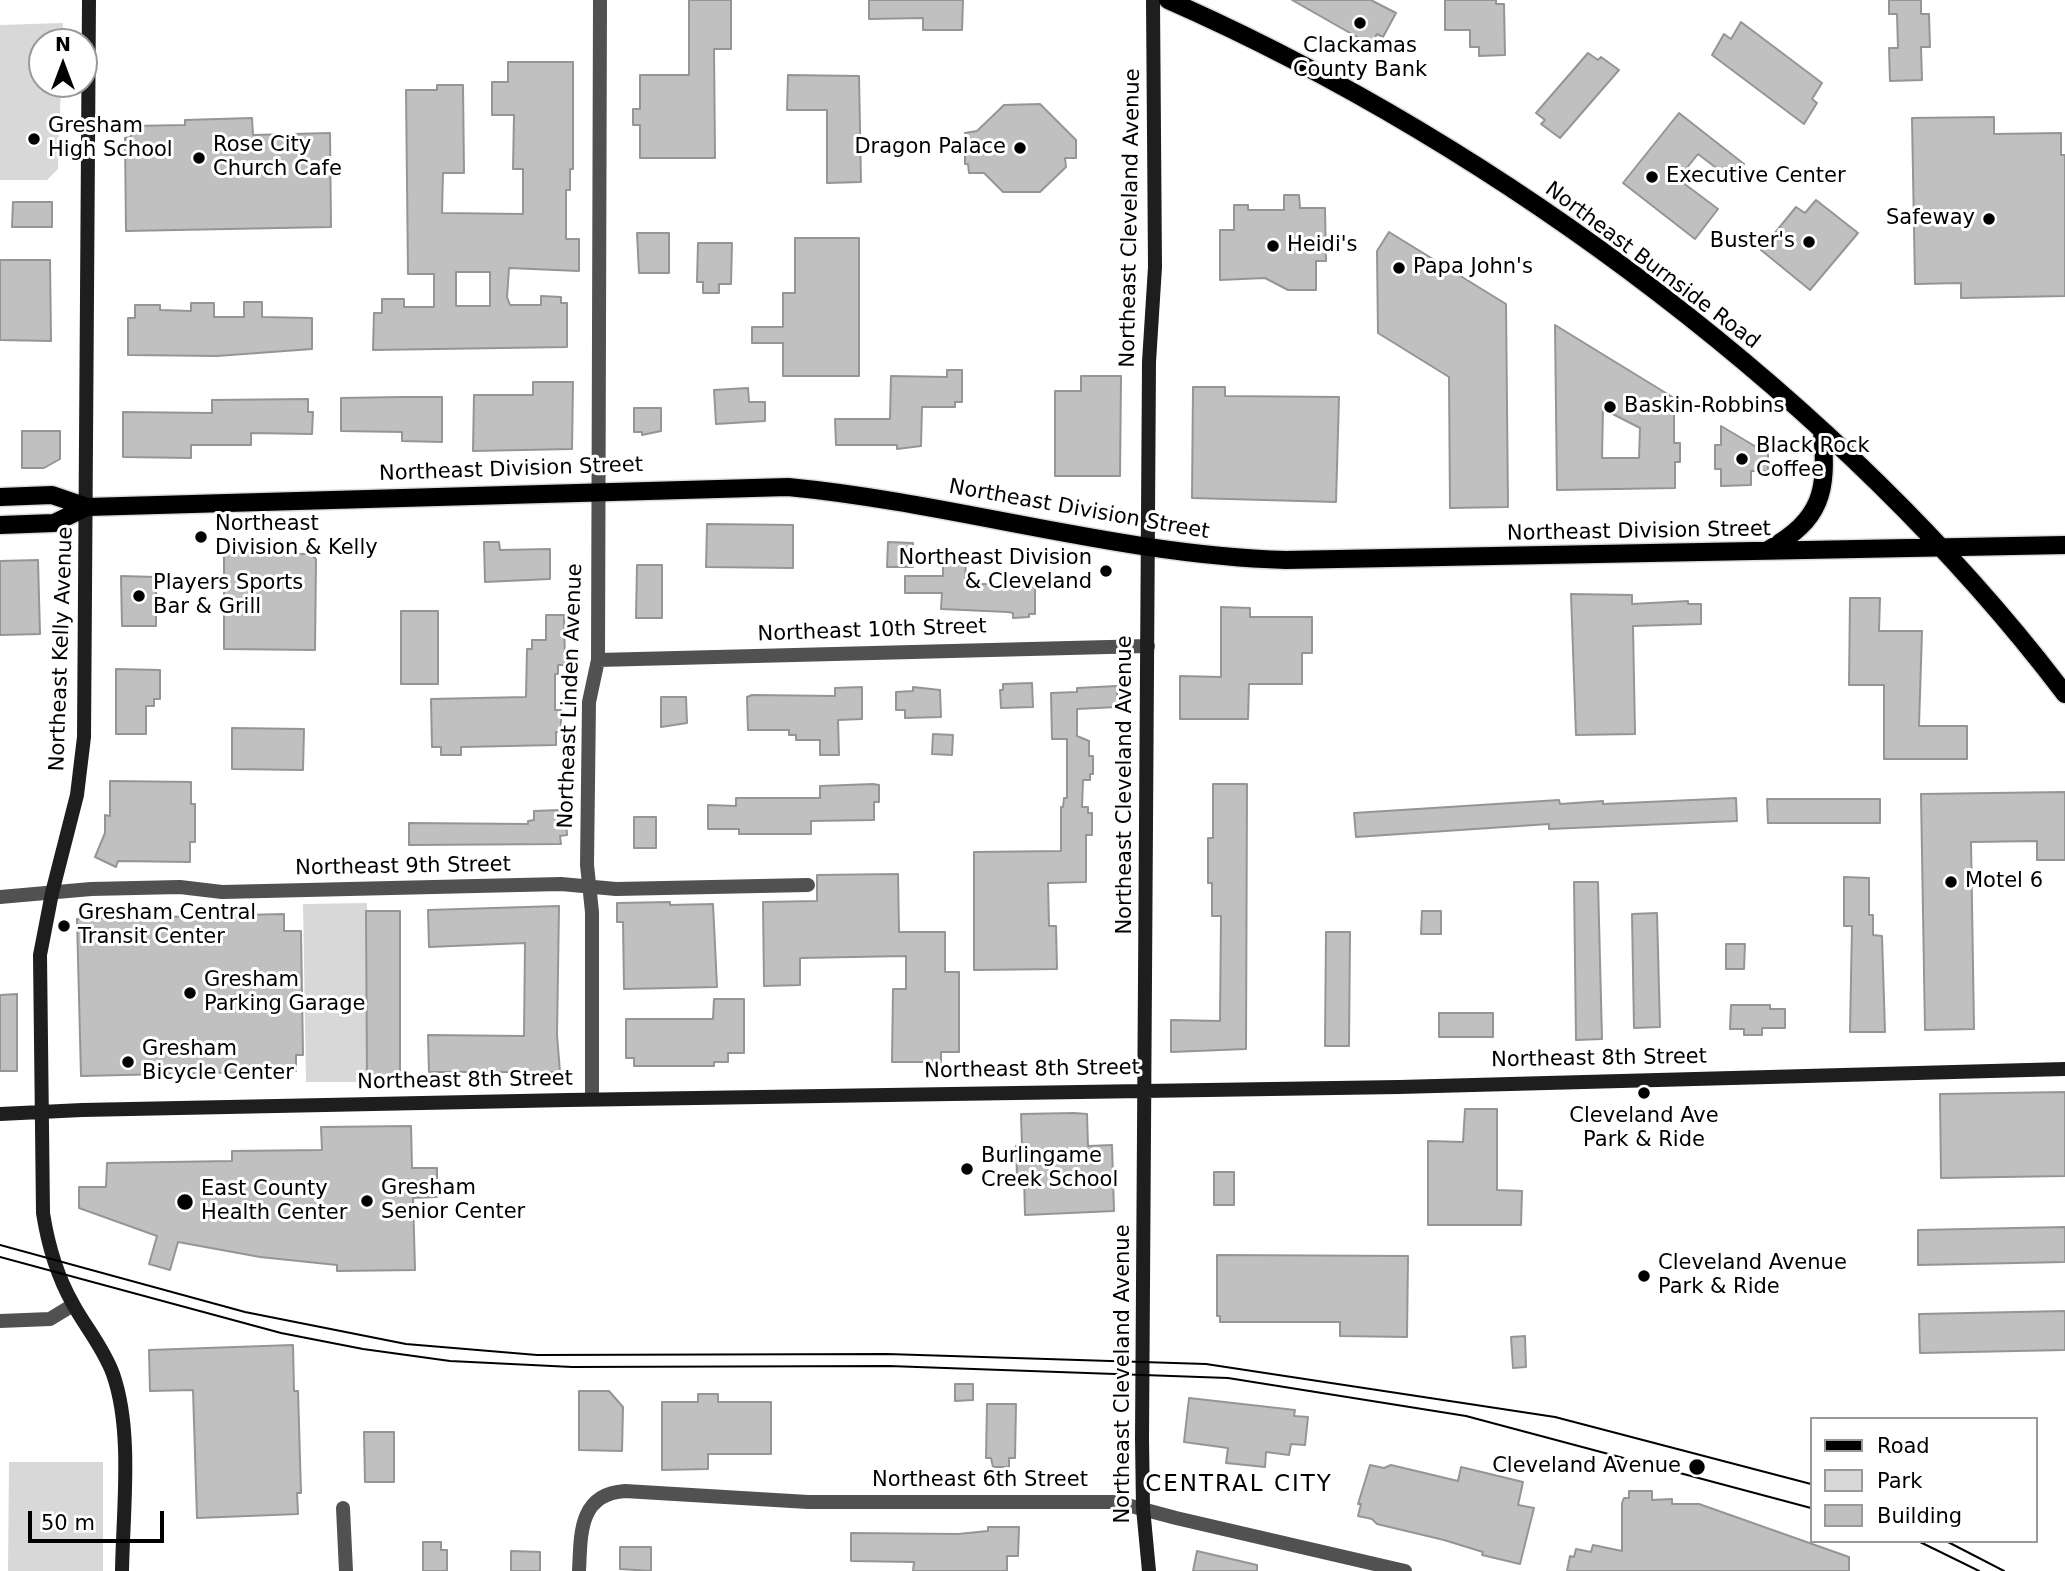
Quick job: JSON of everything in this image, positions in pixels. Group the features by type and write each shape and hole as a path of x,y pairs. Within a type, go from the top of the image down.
{"main road":[{"name":"Northeast Burnside Road","path":"1168,0 1310,69 1490,175 1678,308 1822,431 1977,587 2065,694"},
{"path":"1765,552 1800,529 1811,518 1824,480 1822,431"},
{"name":"Northeast Division Street","path":"0,497 52,495 87,507 754,486 823,490 1149,547 1212,556 1286,561 2065,545"},
{"name":"Northeast Division Street","path":"0,524 54,523 87,507"}],"street":[{"name":"Northeast Kelly Avenue","path":"89,0 84,747 74,811 52,893 39,978 43,1213 46,1236 73,1305 107,1360 121,1410 122,1571"},
{"name":"Northeast Linden Avenue","path":"592,1099 589,702 598,660 600,0"},
{"name":"Northeast Cleveland Avenue","path":"1149,1571 1143,1508 1144,1088 1149,362 1154,267 1153,0"},
{"name":"Northeast 10th Street","path":"598,660 1148,646"},
{"name":"Northeast 9th Street","path":"0,897 180,887 222,892 561,884 616,889 808,885"},
{"name":"Northeast 8th Street","path":"0,1114 1144,1088 1399,1087 2065,1069"},
{"path":"0,1321 50,1320 73,1305"},
{"name":"Northeast 6th Street","path":"579,1571 581,1529 593,1504 603,1495 625,1491 808,1502 1116,1502 1405,1571"},
{"path":"343,1508 346,1571"}],"green space":[{"path":"63,23 63,28 28,28 28,98 61,98 58,169 47,180 0,180 0,25"},
{"path":"367,903 368,1082 306,1082 303,904"},
{"path":"9,1462 103,1462 103,1571 8,1571"}],"building":[{"path":"689,0 731,0 731,49 714,49 715,158 640,158 640,125 633,125 633,109 640,109 640,75 689,75"},
{"path":"869,0 963,0 962,30 923,30 923,18 869,19"},
{"name":"Clackamas County Bank","path":"1292,0 1371,0 1396,13 1383,37 1377,34 1371,45"},
{"path":"1445,0 1496,0 1496,4 1504,4 1505,55 1479,56 1479,47 1470,47 1470,30 1445,30"},
{"path":"1889,0 1921,0 1921,14 1929,14 1930,47 1921,47 1922,80 1890,81 1889,48 1898,48 1897,14 1889,14"},
{"path":"1741,22 1822,83 1812,99 1817,103 1804,124 1712,55 1724,34 1731,39"},
{"path":"1588,53 1598,60 1601,57 1619,70 1560,138 1541,124 1545,120 1536,113"},
{"path":"508,62 573,62 573,169 570,169 570,190 566,190 566,239 579,239 579,271 509,268 507,297 510,305 541,305 541,296 561,297 561,303 567,303 567,347 373,350 374,313 382,313 382,299 404,299 404,307 434,307 434,274 408,274 406,90 437,90 437,85 463,85 464,173 443,173 442,213 523,214 523,169 513,169 514,115 492,115 492,82 508,82","holes":["456,272 490,272 490,306 456,306"]},
{"path":"788,75 859,76 861,182 827,183 827,110 787,110"},
{"name":"Dragon Palace","path":"1040,104 1076,140 1076,158 1065,158 1066,167 1040,192 1003,192 984,173 969,173 968,164 965,164 965,133 977,131 1004,105"},
{"name":"Executive Center","path":"1679,113 1744,164 1732,180 1698,154 1678,179 1718,209 1695,239 1623,183"},
{"name":"Safeway","path":"1994,117 1994,134 2061,133 2061,155 2065,155 2065,296 1961,298 1961,283 1915,284 1912,118"},
{"path":"252,118 253,135 330,133 331,227 126,231 125,138 131,137 131,126 185,125 185,120"},
{"name":"Heidi's","path":"1284,195 1299,195 1300,208 1325,208 1326,261 1316,261 1316,290 1288,290 1265,278 1220,280 1220,230 1234,230 1234,205 1248,205 1248,210 1284,210"},
{"name":"Buster's","path":"1816,200 1858,233 1810,290 1761,250 1796,207 1805,213"},
{"path":"13,202 52,202 52,227 12,227"},
{"path":"1389,232 1506,304 1508,507 1450,508 1449,377 1378,333 1377,251"},
{"path":"637,233 669,233 669,273 639,273"},
{"path":"795,238 859,238 859,376 783,376 783,343 752,343 752,327 783,327 783,293 795,293"},
{"path":"698,243 732,243 731,284 719,284 719,293 703,293 703,282 697,282"},
{"path":"0,260 50,260 51,341 0,340"},
{"path":"244,302 262,302 262,317 312,318 312,349 217,356 128,355 128,318 135,318 135,305 160,305 160,310 191,311 191,303 214,303 214,317 244,317"},
{"path":"1555,325 1674,398 1674,443 1680,443 1680,462 1675,462 1675,488 1557,490","holes":["1603,409 1640,428 1639,458 1602,458"]},
{"path":"947,370 962,370 962,402 955,402 955,407 922,407 921,446 897,449 897,445 836,445 835,419 890,419 891,376 947,377"},
{"path":"1081,376 1121,376 1120,476 1055,476 1055,391 1081,391"},
{"path":"533,382 573,382 572,449 473,451 474,395 533,395"},
{"path":"1193,387 1225,387 1225,396 1339,397 1336,502 1192,498"},
{"path":"748,388 749,402 765,402 765,421 716,424 714,390"},
{"path":"442,397 442,442 402,441 402,432 341,431 341,398"},
{"path":"308,399 308,412 313,412 312,434 251,433 251,445 191,445 191,458 123,457 123,412 212,413 212,400"},
{"path":"634,408 661,408 661,431 642,435 642,432 634,432"},
{"name":"Black Rock Coffee","path":"1721,426 1758,448 1768,448 1768,471 1751,471 1751,485 1721,486 1721,469 1715,469 1715,445 1721,445"},
{"path":"22,431 60,431 60,459 44,468 22,468"},
{"path":"707,524 793,525 793,568 706,567"},
{"path":"484,542 499,542 500,550 550,549 550,579 485,582"},
{"path":"888,542 913,543 913,567 887,567"},
{"path":"224,553 310,554 316,559 315,650 224,649"},
{"path":"943,557 966,557 965,584 1035,584 1035,614 1013,618 1013,613 1008,612 941,609 942,593 905,593 905,576 943,576"},
{"path":"38,560 40,634 0,635 0,561"},
{"path":"637,565 662,565 662,618 636,618"},
{"name":"Players Sports Bar & Grill","path":"121,576 156,577 156,626 122,626"},
{"path":"1571,594 1632,595 1632,604 1688,601 1688,604 1701,604 1701,624 1633,626 1635,734 1576,735"},
{"path":"1850,598 1880,598 1879,631 1922,631 1919,726 1967,726 1967,759 1884,759 1884,685 1849,685"},
{"path":"1221,607 1250,608 1250,617 1312,617 1312,653 1302,653 1302,684 1249,684 1248,719 1180,719 1180,676 1221,677"},
{"path":"401,611 438,611 438,684 401,684"},
{"path":"546,615 564,615 565,665 558,665 558,674 555,674 555,710 561,710 561,732 556,732 556,745 461,747 461,755 441,755 441,747 432,747 431,699 526,697 527,649 532,649 532,640 546,640"},
{"path":"116,669 160,670 160,699 154,699 154,706 146,706 146,734 116,734"},
{"path":"1032,683 1033,707 1001,708 1000,690 1003,690 1003,684"},
{"path":"1117,686 1117,707 1077,709 1077,736 1089,741 1089,756 1093,756 1093,774 1090,774 1090,780 1083,780 1082,807 1088,807 1088,813 1092,813 1092,835 1086,835 1086,882 1048,883 1049,926 1056,926 1057,969 974,970 974,852 1061,851 1061,807 1064,798 1067,798 1067,739 1052,739 1051,693 1077,692 1077,688"},
{"path":"862,687 862,719 838,720 839,755 820,755 820,740 796,740 796,735 789,735 789,730 748,730 747,697 752,695 835,696 835,688"},
{"path":"913,687 940,690 941,717 905,718 905,710 896,710 896,692 913,691"},
{"path":"661,697 686,697 687,723 661,727"},
{"path":"232,728 304,729 303,770 232,769"},
{"path":"933,734 953,735 952,755 932,754"},
{"path":"110,781 191,782 191,804 195,804 195,842 190,842 190,862 118,861 116,867 95,857 105,833 105,815 110,816"},
{"path":"1213,784 1247,784 1246,1049 1171,1052 1171,1020 1220,1021 1221,916 1212,916 1212,883 1208,883 1208,838 1213,838"},
{"path":"879,785 879,802 874,802 874,820 811,821 811,834 739,834 739,829 708,829 708,805 736,806 736,798 820,798 820,786"},
{"path":"2065,792 2065,860 2037,860 2037,841 1971,842 1974,1029 1925,1030 1921,794"},
{"path":"1736,798 1737,821 1549,829 1549,824 1356,837 1354,813 1559,800 1560,804 1603,801 1603,804"},
{"path":"1767,799 1880,799 1880,823 1768,823"},
{"path":"560,810 560,818 566,818 567,835 560,836 561,844 409,845 409,823 528,824 528,821 534,820 534,811"},
{"path":"634,817 656,817 656,848 634,848"},
{"path":"898,874 899,932 945,932 945,972 959,972 959,1052 941,1052 941,1062 892,1062 893,989 906,989 906,956 800,958 800,985 764,986 763,902 817,901 817,875"},
{"path":"1844,877 1869,878 1869,915 1873,915 1873,935 1882,936 1885,1032 1850,1032 1852,926 1844,926"},
{"path":"1574,882 1598,882 1602,1039 1576,1040"},
{"path":"670,902 670,905 713,904 717,987 624,989 623,922 617,922 617,903"},
{"path":"559,906 557,1035 560,1072 429,1072 428,1035 524,1036 525,943 429,947 428,910"},
{"path":"366,911 400,911 400,1077 367,1077"},
{"path":"1422,911 1441,911 1441,934 1421,934"},
{"path":"1657,913 1660,1027 1634,1028 1632,914"},
{"name":"Gresham Parking Garage","path":"284,914 284,931 301,931 303,1055 296,1055 296,1071 81,1076 77,919"},
{"path":"1326,932 1350,932 1349,1046 1325,1046"},
{"path":"1726,944 1745,944 1744,969 1726,969"},
{"path":"17,994 17,1071 0,1071 0,995"},
{"path":"714,999 744,999 744,1053 728,1053 728,1062 714,1062 714,1066 634,1066 634,1058 626,1058 626,1019 713,1019"},
{"path":"1731,1005 1770,1005 1770,1009 1785,1009 1785,1028 1762,1028 1762,1035 1744,1035 1744,1029 1730,1029"},
{"path":"1439,1013 1493,1013 1493,1037 1439,1037"},
{"path":"2065,1092 2065,1176 1941,1178 1940,1094"},
{"path":"1465,1109 1497,1109 1497,1190 1522,1191 1521,1225 1428,1225 1428,1141 1463,1142"},
{"path":"1021,1114 1087,1114 1088,1146 1112,1145 1114,1211 1025,1215 1024,1175 1017,1176 1016,1146 1022,1146"},
{"path":"411,1126 412,1168 437,1168 437,1197 413,1198 415,1270 337,1271 337,1265 260,1257 178,1242 170,1270 149,1264 157,1236 79,1208 79,1187 106,1187 107,1163 232,1161 232,1151 322,1150 321,1127"},
{"path":"1214,1172 1234,1172 1234,1205 1214,1205"},
{"path":"2065,1227 2065,1262 1918,1265 1918,1230"},
{"path":"1217,1255 1408,1256 1407,1337 1340,1336 1340,1322 1220,1322 1220,1316 1217,1316"},
{"path":"2065,1311 2065,1350 1920,1353 1919,1314"},
{"path":"1525,1336 1526,1367 1513,1368 1511,1337"},
{"path":"293,1345 294,1391 298,1391 301,1493 297,1493 298,1514 197,1518 193,1390 150,1391 149,1350"},
{"path":"955,1384 973,1384 973,1400 955,1401"},
{"path":"579,1391 609,1391 623,1407 622,1451 579,1450"},
{"path":"698,1394 718,1394 718,1402 771,1402 771,1454 708,1454 708,1469 662,1470 662,1402 698,1402"},
{"path":"1189,1398 1295,1410 1294,1416 1308,1417 1305,1445 1291,1444 1289,1455 1266,1452 1265,1467 1226,1463 1228,1448 1184,1442"},
{"path":"987,1404 1016,1404 1015,1458 1009,1458 1009,1467 993,1467 991,1458 986,1458"},
{"path":"364,1432 394,1432 394,1482 365,1482"},
{"path":"1370,1465 1384,1468 1391,1465 1458,1481 1461,1467 1523,1482 1518,1505 1534,1508 1520,1564 1482,1555 1483,1552 1444,1540 1377,1524 1372,1519 1358,1516 1361,1504 1358,1504"},
{"path":"1629,1491 1652,1491 1652,1500 1672,1499 1672,1504 1699,1504 1849,1557 1849,1571 1567,1571 1570,1556 1574,1557 1576,1549 1591,1552 1593,1545 1622,1551 1622,1503 1624,1498 1629,1498"},
{"path":"988,1527 1019,1527 1018,1556 1007,1556 1007,1571 913,1571 914,1562 851,1561 851,1533 958,1534 988,1531"},
{"path":"423,1542 441,1542 441,1550 447,1550 447,1571 423,1571"},
{"path":"620,1547 651,1547 651,1571 620,1569"},
{"path":"511,1551 540,1552 540,1571 511,1571"},
{"path":"1197,1551 1257,1565 1257,1571 1193,1571"}],"tram line":[{"path":"0,1245 245,1312 406,1344 537,1355 887,1354 1206,1364 1555,1417 1810,1484"},
{"path":"0,1257 281,1333 363,1349 450,1361 572,1367 889,1366 1228,1378 1466,1416 1810,1508"},
{"path":"1922,1543 1979,1571"},
{"path":"1950,1543 2004,1571"}],"place":[{"name":"Clackamas County Bank","path":"1360,23"},
{"name":"Gresham High School","path":"34,139"},
{"name":"Dragon Palace","path":"1020,148"},
{"name":"Rose City Church Cafe","path":"199,158"},
{"name":"Executive Center","path":"1652,177"},
{"name":"Safeway","path":"1989,219"},
{"name":"Buster's","path":"1809,242"},
{"name":"Heidi's","path":"1273,246"},
{"name":"Papa John's","path":"1399,268"},
{"name":"Baskin-Robbins","path":"1610,407"},
{"name":"Black Rock Coffee","path":"1742,459"},
{"name":"Northeast Division & Kelly","path":"201,537"},
{"name":"Northeast Division & Cleveland","path":"1106,571"},
{"name":"Players Sports Bar & Grill","path":"139,596"},
{"name":"Motel 6","path":"1951,882"},
{"name":"Gresham Central Transit Center","path":"64,926"},
{"name":"Gresham Parking Garage","path":"190,993"},
{"name":"Gresham Bicycle Center","path":"128,1062"},
{"name":"Cleveland Ave Park & Ride","path":"1644,1093"},
{"name":"Burlingame Creek School","path":"967,1169"},
{"name":"Gresham Senior Center","path":"367,1201"},
{"name":"East County Health Center","path":"185,1202"},
{"name":"Cleveland Avenue Park & Ride","path":"1644,1276"},
{"name":"Cleveland Avenue","path":"1697,1467"}],"district":[{"name":"CENTRAL CITY","path":"1239,1485"}]}
